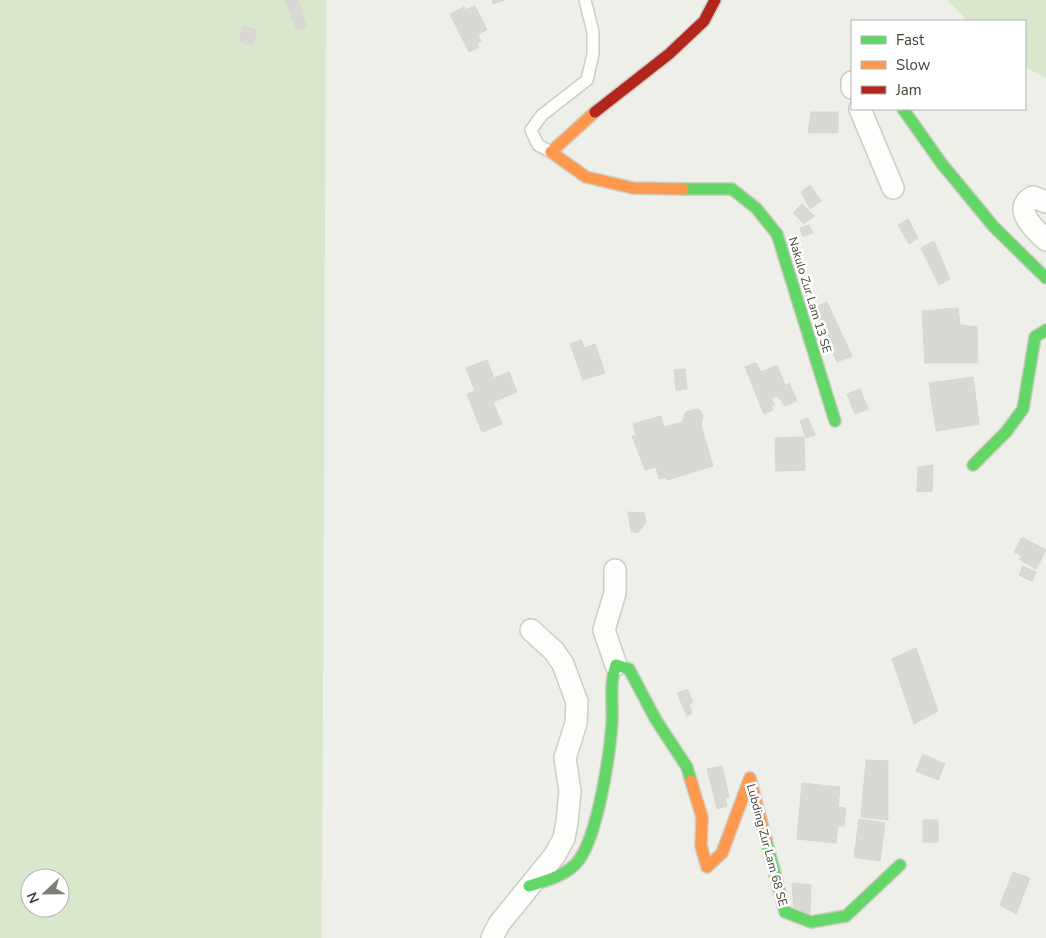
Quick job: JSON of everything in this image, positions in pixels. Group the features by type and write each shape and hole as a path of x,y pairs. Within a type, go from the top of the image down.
{"street":[{"path":"551,152 608,100 669,54 704,22 715,0"},
{"path":"860,110 893,188"},
{"path":"904,110 942,164 994,227 1046,278"},
{"name":"Nakulo Zur Lam 13 SE","path":"551,152 586,177 633,188 732,189 756,208 777,234 835,421"},
{"path":"1046,202 1033,196 1028,199 1024,207 1028,223 1046,240"},
{"path":"973,465 1006,432 1023,409 1035,338 1046,330"},
{"path":"529,886 558,877 580,859 591,839 612,724 611,676 616,665 604,630 615,593 615,570"},
{"path":"492,938 499,924 555,855 564,838 570,791 566,758 576,723 577,702 563,664 554,651 531,630"},
{"name":"Lubding Zur Lam 68 SE","path":"616,665 629,669 656,720 687,767 702,817 701,846 707,867 722,853 750,778 785,912 811,922 846,916 900,865"}],"lane":[{"path":"551,152 538,144 531,130 542,115 587,80 593,54 592,32 585,0"}],"green space":[{"path":"0,0 326,0 322,938 0,938"},
{"path":"947,0 1046,0 1046,78 1026,68 1026,20 967,20"}],"building":[{"path":"285,0 298,0 306,27 297,30"},
{"path":"492,0 505,0 493,4"},
{"path":"475,6 487,30 478,34 481,41 477,44 479,47 469,52 450,14 464,7 465,10"},
{"path":"243,26 257,30 252,45 239,41"},
{"path":"811,112 838,112 838,133 808,133"},
{"path":"810,185 821,201 810,209 801,192"},
{"path":"802,204 814,216 804,224 793,213"},
{"path":"908,219 918,238 909,244 898,225"},
{"path":"809,225 813,233 803,236 800,228"},
{"path":"934,241 950,279 939,285 921,248"},
{"path":"827,302 852,356 837,362 813,308"},
{"path":"958,308 960,325 977,327 978,363 925,363 922,311"},
{"path":"581,340 584,348 595,344 605,373 583,380 570,344"},
{"path":"487,360 494,378 509,372 517,392 493,402 502,424 482,432 467,394 475,391 466,368"},
{"path":"756,363 761,372 749,377 745,367"},
{"path":"777,365 785,385 789,383 797,401 785,406 778,396 771,398 775,405 771,406 773,410 764,414 749,377"},
{"path":"685,369 687,389 676,390 674,370"},
{"path":"973,377 979,424 936,431 929,383"},
{"path":"860,389 868,409 855,414 847,394"},
{"path":"696,409 700,410 703,416 701,425 713,466 667,480 666,477 659,479 656,467 645,470 632,436 636,435 633,424 661,416 664,427 682,422 686,412"},
{"path":"808,418 815,435 806,438 800,421"},
{"path":"804,437 805,470 776,471 775,438"},
{"path":"933,465 932,491 917,492 918,467"},
{"path":"628,512 644,513 646,522 638,533 631,531"},
{"path":"1022,537 1046,550 1036,569 1019,559 1022,556 1014,552"},
{"path":"1023,566 1036,572 1032,581 1019,575"},
{"path":"916,648 938,711 914,724 892,659"},
{"path":"687,689 693,702 689,704 692,713 687,716 677,693"},
{"path":"923,754 945,764 938,780 916,771"},
{"path":"866,760 888,761 888,820 861,817"},
{"path":"722,766 729,797 725,798 727,806 717,809 707,769"},
{"path":"802,783 840,787 838,807 846,808 844,826 838,826 836,843 797,839"},
{"path":"859,819 885,823 880,861 854,857"},
{"path":"923,820 938,820 938,842 923,842"},
{"path":"1013,872 1030,878 1016,914 1000,905"},
{"path":"792,883 811,885 810,914 794,912"}],"traffic: fast":[{"path":"904,110 942,164 994,227 1046,278"},
{"path":"683,189 732,189 756,208 777,234 835,421"},
{"path":"973,465 1006,432 1023,409 1035,337 1046,330"},
{"path":"529,886 556,877 569,870 579,860 586,848 592,832 606,773 612,722 613,679 616,665 629,669 656,720 687,767 691,781"},
{"path":"766,840 785,912 811,922 846,916 900,865"}],"traffic: slow":[{"path":"595,112 551,152 586,177 633,188 683,189"},
{"path":"691,781 702,817 701,846 707,867 722,853 750,778 766,840"}],"traffic: jam":[{"path":"595,112 669,54 704,21 715,0"}]}
